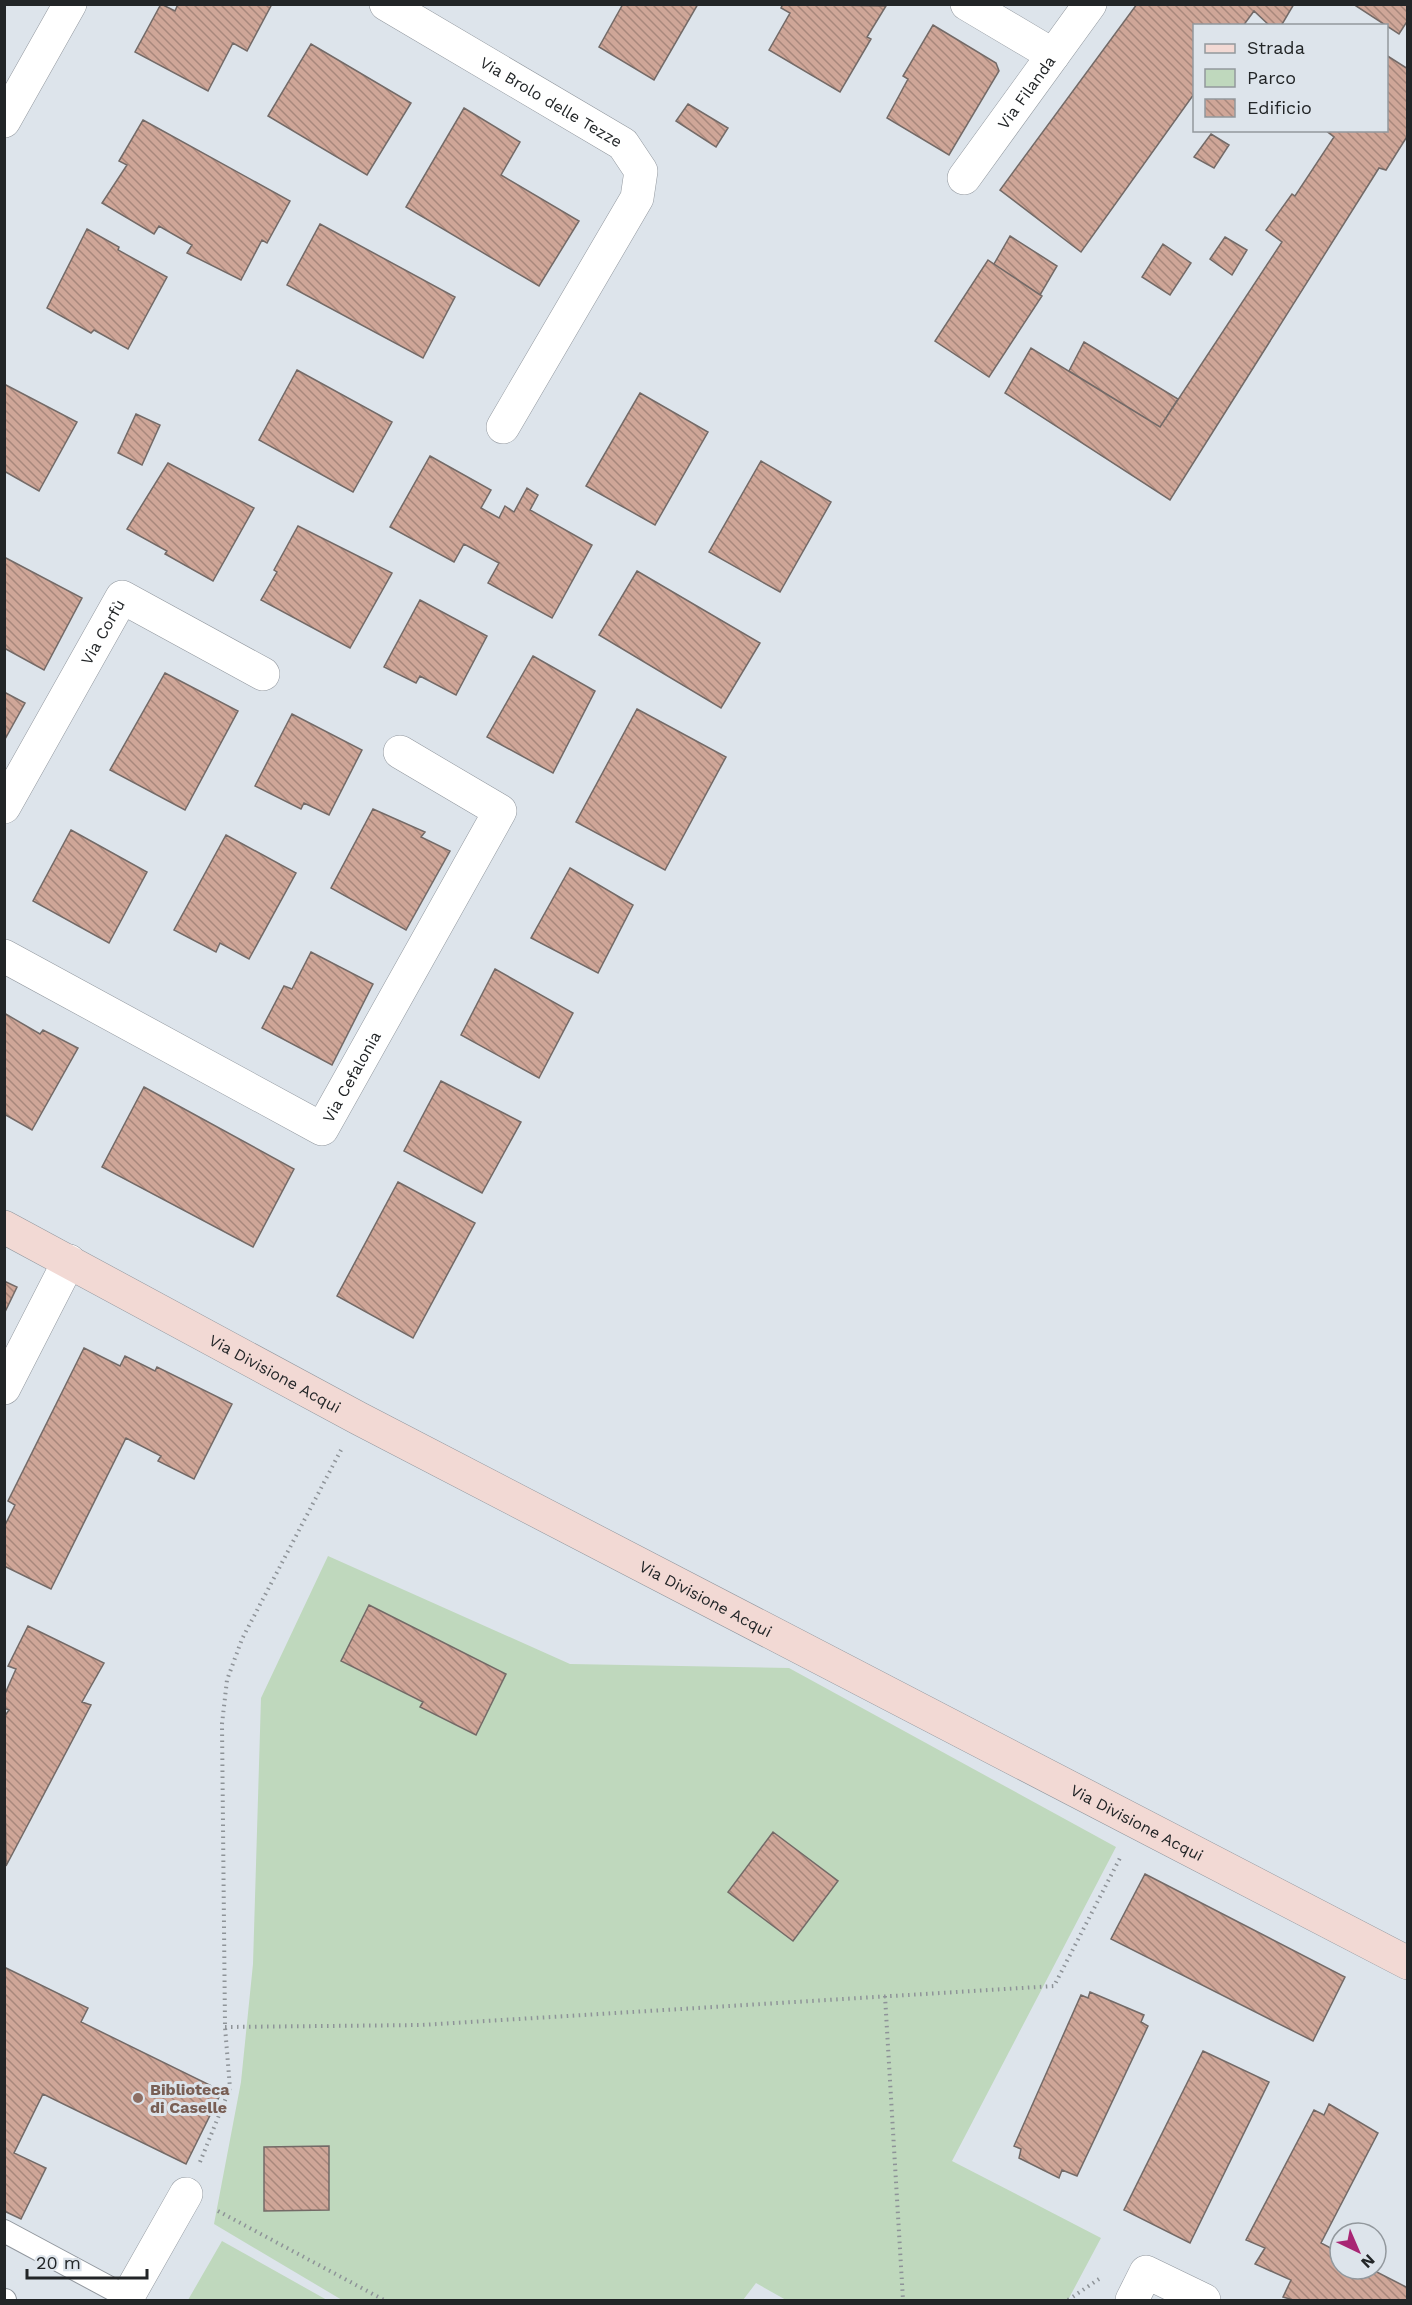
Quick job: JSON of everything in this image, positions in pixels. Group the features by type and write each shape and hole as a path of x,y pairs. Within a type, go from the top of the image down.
{"street":[{"path":"4,121 70,4"},
{"name":"Via Brolo delle Tezze","path":"386,4 623,144 641,171 638,198 503,427"},
{"path":"967,4 1053,55"},
{"name":"Via Filanda","path":"964,178 1090,4"},
{"name":"Via Corfù","path":"4,807 122,597 264,674"},
{"name":"Via Cefalonia","path":"4,956 322,1129 500,811 400,752"},
{"name":"Via Divisione Acqui","path":"4,1227 358,1418 1407,1963"},
{"path":"4,1388 69,1261"},
{"path":"127,2299 186,2194"},
{"path":"1132,2301 1146,2272 1204,2301"}],"lane":[{"path":"4,2231 127,2299"}],"path":[{"path":"358,1418 242,1639 227,1680 222,1724 225,2027 230,2088 186,2194 384,2301"},
{"path":"225,2027 421,2025 1054,1986 1138,1823"},
{"path":"885,1996 903,2301"}],"green space":[{"path":"328,1556 570,1664 789,1668 1116,1847 952,2161 1101,2238 1068,2300 786,2300 756,2283 743,2300 342,2300 214,2224 241,2082 253,1964 261,1698"},
{"path":"222,2241 327,2300 188,2300"}],"building":[{"path":"161,4 175,11 178,4 272,4 247,51 233,43 208,91 135,52"},
{"path":"623,4 698,4 654,80 599,47"},
{"path":"783,4 886,6 867,37 871,39 840,92 769,50 790,13 781,8"},
{"path":"1137,4 1294,4 1282,24 1268,24 1254,11 1244,24 1193,24 1193,95 1081,252 1000,190"},
{"path":"1353,4 1408,4 1408,20 1399,34 1388,27 1388,24 1384,24"},
{"path":"933,25 996,63 999,71 949,155 887,118 908,79 903,76"},
{"path":"311,44 411,103 367,175 268,116"},
{"path":"1388,56 1408,69 1408,135 1386,170 1379,168 1170,500 1005,393 1031,348 1160,427 1282,242 1266,230 1292,194 1295,196 1334,137 1328,132 1388,132"},
{"path":"688,104 728,128 716,147 676,121"},
{"path":"464,108 520,142 501,175 579,221 539,286 406,207"},
{"path":"143,120 290,201 267,243 262,240 241,280 187,253 192,245 159,226 154,234 102,203 127,165 119,161"},
{"path":"1211,134 1229,145 1214,168 1194,157"},
{"path":"320,224 455,297 423,358 287,285"},
{"path":"87,229 119,247 118,250 167,277 128,349 94,330 91,333 47,308"},
{"path":"1010,236 1057,266 1040,295 994,264"},
{"path":"1225,237 1247,250 1232,275 1210,259"},
{"path":"1163,244 1191,263 1170,295 1142,277"},
{"path":"988,260 1042,296 989,377 935,341"},
{"path":"1084,342 1178,399 1160,427 1069,371"},
{"path":"297,370 392,422 353,492 259,440"},
{"path":"4,384 77,422 39,491 4,471"},
{"path":"640,393 708,432 655,525 586,486"},
{"path":"136,414 160,425 142,465 118,453"},
{"path":"430,456 491,490 481,508 499,518 505,506 514,512 527,488 538,495 530,510 592,545 552,618 488,583 499,563 464,544 454,562 390,527"},
{"path":"761,461 831,502 780,592 709,552"},
{"path":"168,463 254,508 213,581 165,554 167,551 127,529"},
{"path":"298,526 392,573 350,648 261,600"},
{"path":"4,557 82,598 44,670 4,648"},
{"path":"637,571 760,643 721,708 599,635"},
{"path":"420,600 487,636 456,695 420,676 416,683 384,667"},
{"path":"533,656 595,691 553,773 487,737"},
{"path":"165,673 238,711 185,810 110,770"},
{"path":"4,692 25,703 4,741"},
{"path":"637,709 726,757 665,870 576,822"},
{"path":"292,714 362,750 329,815 304,803 301,809 255,786"},
{"path":"373,809 425,832 421,837 450,851 406,930 331,888"},
{"path":"71,830 147,872 109,943 33,901"},
{"path":"226,835 296,873 249,959 220,943 216,952 174,930"},
{"path":"570,868 633,905 598,973 531,938"},
{"path":"311,952 373,984 332,1065 262,1028 284,986 292,989"},
{"path":"495,969 573,1013 539,1078 461,1035"},
{"path":"4,1013 40,1034 43,1030 78,1048 32,1130 4,1114"},
{"path":"441,1081 521,1122 482,1193 404,1151"},
{"path":"144,1087 294,1169 253,1247 102,1167"},
{"path":"398,1182 475,1223 413,1338 337,1296"},
{"path":"4,1281 17,1287 4,1314"},
{"path":"84,1348 120,1366 125,1356 155,1371 157,1367 232,1404 194,1479 158,1461 161,1456 126,1438 51,1589 4,1566 4,1527 15,1505 8,1501"},
{"path":"369,1605 506,1674 476,1735 420,1707 423,1702 341,1661"},
{"path":"28,1626 104,1663 82,1702 91,1705 6,1866 4,1717 9,1710 4,1708 4,1696 16,1669 8,1666"},
{"path":"773,1832 838,1881 793,1941 728,1892"},
{"path":"1145,1874 1345,1977 1313,2041 1111,1939"},
{"path":"4,1967 88,2008 81,2022 222,2091 186,2164 43,2094 14,2153 46,2168 21,2219 4,2211"},
{"path":"1090,1992 1144,2015 1141,2022 1148,2026 1077,2176 1062,2170 1059,2178 1019,2158 1021,2149 1014,2146 1081,1995 1088,1998"},
{"path":"1203,2051 1269,2082 1190,2243 1124,2210"},
{"path":"1329,2104 1378,2133 1332,2221 1328,2221 1328,2229 1321,2243 1328,2247 1328,2281 1388,2281 1388,2278 1408,2288 1408,2300 1293,2300 1283,2297 1291,2280 1255,2264 1265,2248 1246,2240 1314,2110 1324,2115"},
{"path":"329,2146 329,2210 264,2211 264,2147"}],"place":[{"name":"Biblioteca di Caselle","path":"138,2098"}]}
